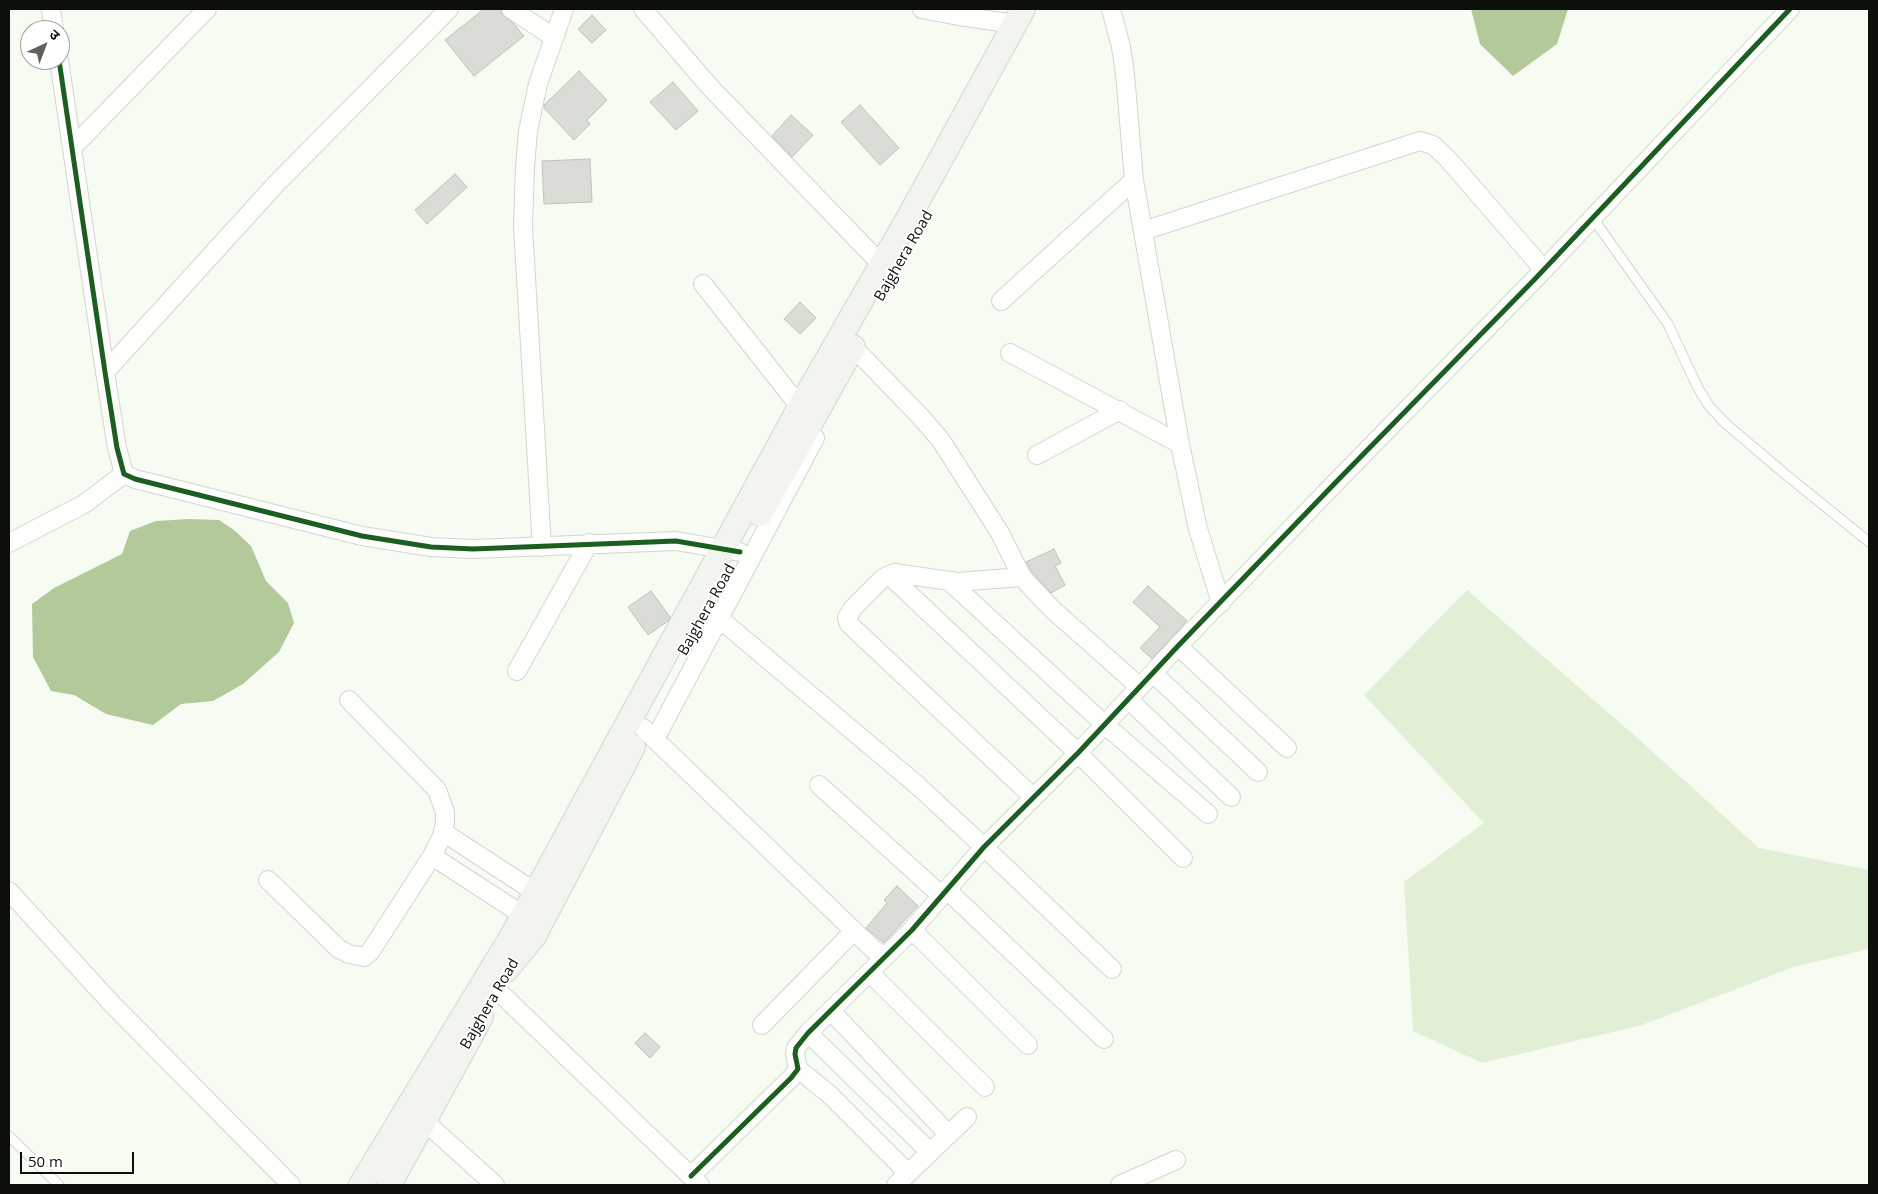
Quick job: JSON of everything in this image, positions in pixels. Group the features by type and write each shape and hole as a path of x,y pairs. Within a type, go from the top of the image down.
{"main road":[{"name":"Bajghera Road","path":"376,1182 535,892 731,550 856,350 1041,9"},
{"name":"Bajghera Road","path":"376,1182 423,1120 507,968 534,936 649,733 714,614 731,550 800,407 909,216 1019,16"}],"street":[{"path":"72,148 207,9"},
{"path":"105,372 276,184 449,9"},
{"path":"511,9 553,37"},
{"path":"542,547 523,226 528,131 538,84 564,9"},
{"path":"643,9 709,86 881,264"},
{"path":"922,9 959,16 1019,16"},
{"path":"1111,9 1121,47 1125,74 1134,180 1180,444 1198,529 1221,603"},
{"path":"967,1117 902,1179 828,1094 798,1069 795,1054 796,1048 808,1032 912,930 984,847 1078,753 1152,673 1338,480 1544,270 1790,9"},
{"path":"60,70 105,372 117,448 124,474"},
{"path":"1143,231 1420,141 1433,145 1446,158 1544,270"},
{"path":"1001,302 1134,180"},
{"path":"703,284 800,407"},
{"path":"1112,969 917,786 714,614 856,350 940,439 1000,533 1022,577 1231,797"},
{"path":"1010,353 1120,410 1180,444"},
{"path":"1037,455 1120,410"},
{"path":"124,474 135,479 372,538 430,548 542,547 676,541 731,550"},
{"path":"9,543 84,504 124,474"},
{"path":"517,671 589,544"},
{"path":"1022,577 949,581 901,574 889,575 883,578 848,613 847,618 849,624 1033,797"},
{"path":"889,575 1078,753 1183,858"},
{"path":"949,581 1104,724 1208,814"},
{"path":"1178,646 1287,748"},
{"path":"1152,673 1258,772"},
{"path":"268,880 339,949 349,954 364,957 370,952 432,856 443,832 445,812 437,790 349,700"},
{"path":"649,733 874,950 885,956"},
{"path":"820,785 944,893 1104,1039"},
{"path":"443,832 535,892"},
{"path":"432,856 523,915"},
{"path":"9,891 112,1004 291,1185"},
{"path":"912,930 1028,1045"},
{"path":"762,1025 854,931"},
{"path":"870,973 986,1088"},
{"path":"496,989 696,1181 792,1078 798,1069"},
{"path":"831,1011 950,1135"},
{"path":"808,1032 930,1152"},
{"path":"423,1120 496,1185"},
{"path":"1120,1185 1176,1160"}],"lane":[{"path":"1592,217 1668,324 1698,388 1709,406 1725,423 1869,542"},
{"path":"9,1136 59,1185"}],"shaded area":[{"path":"1471,9 1568,9 1557,44 1513,76 1480,44"},
{"path":"219,520 234,530 251,546 266,581 288,603 294,623 279,652 243,684 213,701 181,704 153,725 106,714 74,695 51,691 33,657 32,604 54,588 122,554 130,531 156,521"},
{"path":"1467,590 1643,743 1759,848 1869,870 1869,949 1794,967 1642,1025 1482,1063 1413,1031 1404,882 1484,823 1364,695"}],"building":[{"path":"484,9 500,9 502,14 524,36 474,76 445,40"},
{"path":"592,15 606,30 592,43 578,29"},
{"path":"579,71 607,100 587,120 590,124 574,140 544,108 544,105"},
{"path":"673,82 698,111 676,130 650,102"},
{"path":"860,105 899,148 880,165 841,122"},
{"path":"791,115 813,135 792,157 772,136"},
{"path":"590,159 592,202 544,204 542,161"},
{"path":"455,174 467,187 427,224 415,210"},
{"path":"800,302 816,318 800,334 784,319"},
{"path":"1054,549 1061,563 1055,566 1065,585 1051,593 1031,571 1026,562"},
{"path":"1148,586 1187,621 1152,659 1140,648 1160,627 1133,602"},
{"path":"651,591 670,617 668,621 648,635 628,607"},
{"path":"897,886 918,906 884,943 866,928 887,903 884,900"},
{"path":"645,1033 660,1047 650,1058 635,1043"}],"cycle path":[{"path":"691,1176 791,1078 798,1069 795,1054 796,1048 808,1033 912,930 984,847 1078,753 1338,480 1534,280 1790,9"},
{"path":"60,70 105,372 117,448 124,474 135,479 362,536 431,547 473,549 676,541 740,552"}]}
